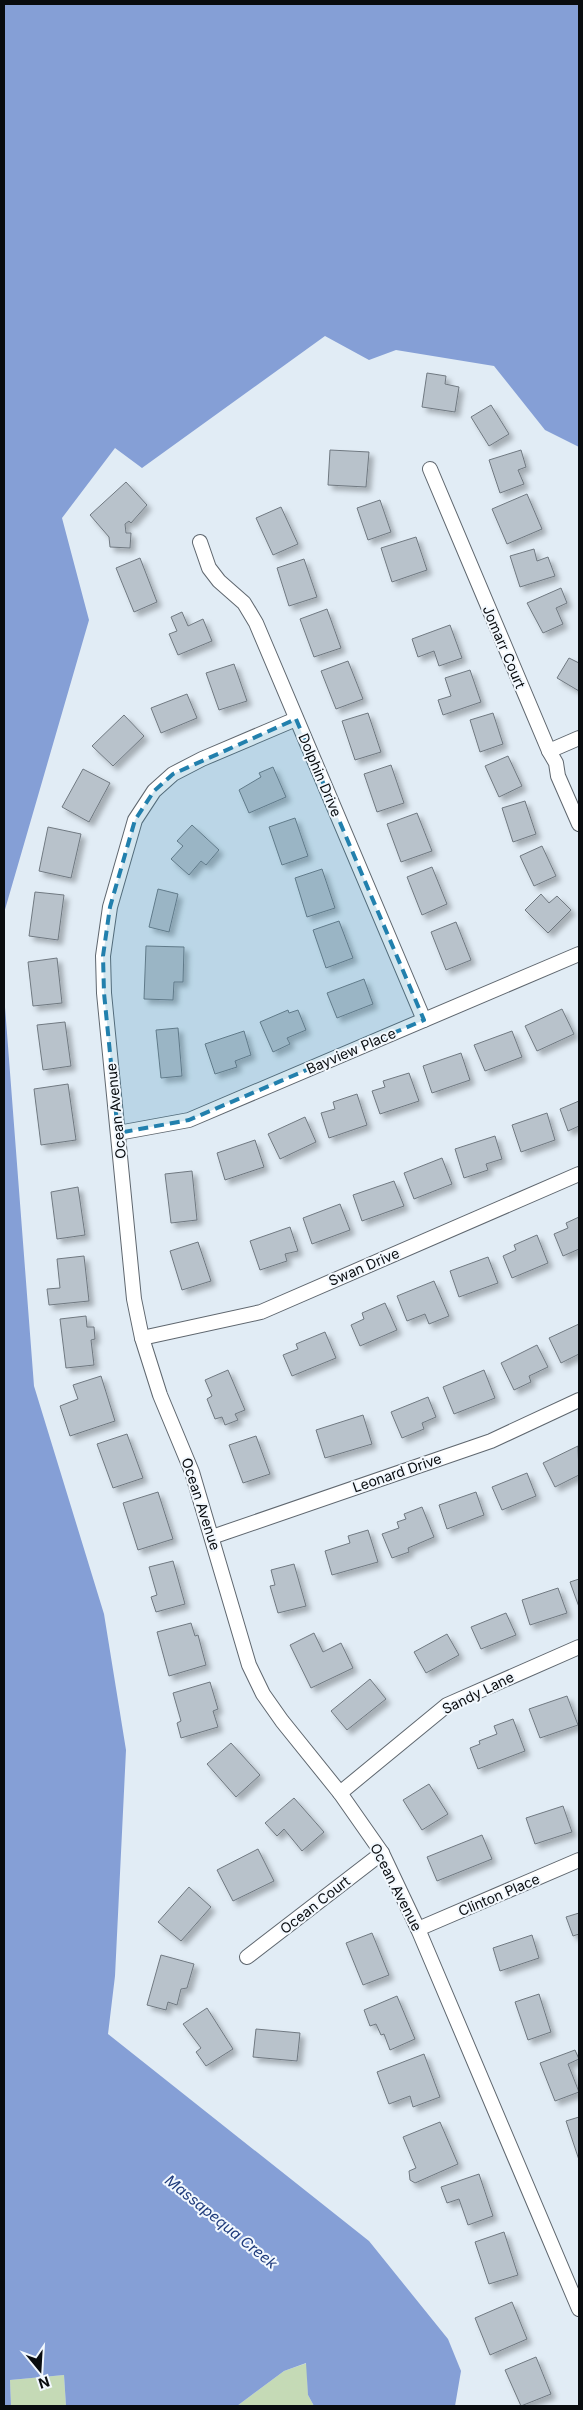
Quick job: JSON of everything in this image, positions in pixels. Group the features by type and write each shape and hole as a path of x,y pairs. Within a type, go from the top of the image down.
{"street":[{"name":"Jomarr Court","path":"430,470 548,750 556,763 558,776 579,824"},
{"name":"Dolphin Drive","path":"200,542 209,568 219,581 244,603 256,623 424,1020"},
{"name":"Ocean Avenue","path":"296,719 202,759 173,774 154,791 135,820 110,907 103,956 104,993 134,1299 142,1338 160,1395 192,1472 249,1665 282,1721 340,1793 382,1854 418,1929 579,2309"},
{"path":"548,750 579,738"},
{"name":"Bayview Place","path":"118,1133 189,1120 579,954"},
{"name":"Swan Drive","path":"142,1338 261,1312 579,1174"},
{"name":"Leonard Drive","path":"212,1537 492,1441 579,1400"},
{"name":"Sandy Lane","path":"340,1793 447,1705 579,1647"},
{"name":"Ocean Court","path":"247,1957 382,1854"},
{"name":"Clinton Place","path":"418,1929 579,1860"}],"highlighted area":[{"path":"296,719 424,1020 189,1120 118,1133 104,993 103,956 110,907 135,820 154,791 173,774"}],"green space":[{"path":"307,2363 308,2395 314,2406 237,2406 284,2371"},
{"path":"64,2375 66,2406 11,2406 10,2380"}],"water":[{"path":"4,4 579,4 579,447 545,430 494,366 396,350 369,360 325,336 142,468 115,448 62,518 89,620 4,913"},
{"name":"Massapequa Creek","path":"4,994 34,1386 104,1614 126,1750 115,1976 108,2034 369,2241 448,2339 461,2371 455,2406 314,2406 308,2395 306,2363 284,2371 237,2406 66,2406 64,2375 10,2380 11,2406 4,2406"}],"building":[{"path":"427,373 446,376 445,384 459,387 455,412 422,407"},
{"path":"491,405 509,434 489,446 471,417"},
{"path":"330,450 369,452 366,487 328,485"},
{"path":"521,450 526,467 518,470 524,484 500,493 489,460"},
{"path":"126,482 147,505 131,523 129,521 125,524 126,533 131,533 130,548 110,547 109,537 90,515"},
{"path":"527,494 542,529 507,544 492,509"},
{"path":"380,500 391,532 368,540 357,508"},
{"path":"281,507 298,544 273,555 256,518"},
{"path":"416,537 427,570 392,582 381,548"},
{"path":"534,549 537,561 548,557 555,576 520,587 510,556"},
{"path":"140,558 157,602 134,612 116,568"},
{"path":"304,559 317,597 289,606 277,568"},
{"path":"561,588 567,603 556,608 563,624 543,633 527,603"},
{"path":"327,609 341,648 314,657 300,619"},
{"path":"182,612 188,626 203,619 212,641 178,655 169,634 177,631 171,617"},
{"path":"450,625 462,658 439,666 434,651 418,657 412,639"},
{"path":"569,658 579,663 579,691 557,678"},
{"path":"348,661 363,699 336,709 321,671"},
{"path":"234,664 247,701 219,710 206,673"},
{"path":"470,670 481,702 443,715 438,700 451,696 445,678"},
{"path":"187,694 197,718 161,733 151,708"},
{"path":"368,713 381,752 355,760 342,721"},
{"path":"493,713 503,744 480,752 470,720"},
{"path":"124,715 144,736 113,766 92,746"},
{"path":"508,756 522,786 499,797 485,766"},
{"path":"391,765 404,803 377,812 364,774"},
{"path":"273,767 286,797 249,813 239,790 261,777 259,773"},
{"path":"83,769 110,783 89,822 62,807"},
{"path":"525,801 536,834 513,842 502,808"},
{"path":"417,813 432,851 401,862 387,824"},
{"path":"295,818 308,856 282,865 269,827"},
{"path":"192,825 219,850 206,865 201,861 189,875 171,859 183,846 177,841"},
{"path":"48,827 81,834 71,878 39,871"},
{"path":"542,846 556,876 534,886 520,856"},
{"path":"432,867 447,904 422,915 407,877"},
{"path":"322,869 335,908 307,917 295,878"},
{"path":"158,889 178,894 169,932 149,927"},
{"path":"35,892 64,895 58,940 29,936"},
{"path":"541,894 549,903 557,896 571,910 548,933 525,910"},
{"path":"339,921 353,958 326,968 313,930"},
{"path":"456,922 471,960 446,970 431,932"},
{"path":"146,946 184,947 183,982 174,982 173,1000 144,999"},
{"path":"57,958 62,1003 33,1006 28,962"},
{"path":"364,979 373,1004 337,1018 327,993"},
{"path":"562,1009 574,1034 537,1051 525,1026"},
{"path":"288,1010 289,1013 298,1010 306,1030 287,1038 290,1044 273,1052 260,1022"},
{"path":"65,1022 71,1066 43,1070 37,1025"},
{"path":"178,1028 182,1076 161,1078 156,1030"},
{"path":"244,1031 251,1055 235,1061 237,1067 215,1074 205,1044"},
{"path":"512,1031 522,1057 485,1071 474,1045"},
{"path":"461,1053 470,1080 432,1093 423,1066"},
{"path":"409,1073 419,1101 380,1114 372,1091 385,1087 383,1081"},
{"path":"68,1084 76,1140 41,1145 34,1089"},
{"path":"357,1094 367,1125 329,1138 321,1113 335,1109 333,1102"},
{"path":"579,1101 579,1126 568,1131 560,1109"},
{"path":"547,1113 555,1140 521,1152 512,1125"},
{"path":"305,1117 316,1142 280,1159 268,1134"},
{"path":"495,1136 502,1159 486,1164 488,1170 464,1178 455,1149"},
{"path":"255,1140 264,1167 225,1180 217,1153"},
{"path":"442,1158 452,1184 414,1199 404,1173"},
{"path":"192,1171 197,1220 171,1223 165,1174"},
{"path":"394,1181 404,1206 362,1221 353,1195"},
{"path":"78,1187 85,1235 57,1239 51,1192"},
{"path":"340,1204 350,1230 312,1244 303,1218"},
{"path":"579,1217 579,1249 563,1256 554,1234 568,1228 566,1223"},
{"path":"290,1227 298,1251 285,1254 287,1261 260,1270 250,1241"},
{"path":"537,1235 548,1263 512,1278 503,1256 516,1250 514,1245"},
{"path":"198,1242 211,1281 182,1290 170,1251"},
{"path":"84,1256 89,1301 49,1305 47,1289 60,1288 57,1259"},
{"path":"488,1257 498,1283 459,1297 450,1271"},
{"path":"434,1281 449,1316 429,1324 425,1314 407,1321 397,1296"},
{"path":"385,1303 397,1330 360,1346 351,1325 364,1319 362,1313"},
{"path":"86,1316 87,1327 94,1327 95,1339 91,1340 94,1365 66,1368 60,1319"},
{"path":"579,1324 579,1354 561,1363 549,1338"},
{"path":"325,1332 336,1358 292,1376 283,1355 298,1349 296,1344"},
{"path":"537,1345 548,1367 529,1376 531,1382 514,1390 501,1363"},
{"path":"228,1370 245,1410 235,1414 238,1420 225,1425 222,1417 215,1419 207,1399 212,1396 205,1380"},
{"path":"484,1370 495,1398 454,1414 443,1387"},
{"path":"101,1376 115,1421 70,1436 60,1406 78,1399 73,1385"},
{"path":"428,1397 436,1417 422,1423 424,1429 402,1438 391,1412"},
{"path":"363,1415 372,1444 325,1458 316,1430"},
{"path":"127,1434 143,1478 113,1488 97,1444"},
{"path":"256,1436 270,1474 243,1483 229,1445"},
{"path":"578,1446 579,1475 555,1487 543,1463"},
{"path":"527,1473 536,1496 502,1510 492,1487"},
{"path":"158,1492 173,1539 138,1550 123,1503"},
{"path":"476,1492 484,1515 447,1529 439,1505"},
{"path":"422,1507 434,1537 408,1548 409,1552 392,1558 382,1534 399,1528 397,1522 406,1519 404,1514"},
{"path":"368,1530 378,1562 332,1575 325,1551 350,1543 348,1536"},
{"path":"173,1561 185,1604 156,1612 151,1597 157,1595 149,1567"},
{"path":"294,1564 306,1606 278,1613 270,1586 275,1585 271,1570"},
{"path":"579,1579 579,1607 570,1582"},
{"path":"558,1588 567,1613 530,1625 522,1600"},
{"path":"506,1613 516,1635 481,1649 471,1627"},
{"path":"191,1623 195,1636 198,1635 206,1665 169,1676 157,1632"},
{"path":"314,1633 323,1652 341,1643 353,1668 311,1688 290,1645"},
{"path":"447,1634 459,1655 426,1673 414,1652"},
{"path":"370,1679 386,1699 347,1730 331,1711"},
{"path":"210,1682 218,1709 213,1711 218,1727 181,1738 177,1723 181,1721 173,1693"},
{"path":"567,1696 578,1725 540,1738 529,1709"},
{"path":"513,1719 525,1751 478,1769 470,1748 480,1744 479,1741 497,1734 494,1726"},
{"path":"231,1743 260,1775 236,1797 207,1764"},
{"path":"429,1784 448,1814 422,1830 403,1800"},
{"path":"294,1798 324,1832 302,1851 284,1829 277,1836 265,1823"},
{"path":"563,1806 572,1832 535,1844 526,1818"},
{"path":"482,1835 492,1859 437,1881 427,1857"},
{"path":"258,1849 274,1881 233,1901 217,1870"},
{"path":"189,1887 211,1907 181,1941 158,1922"},
{"path":"579,1913 579,1934 573,1936 566,1917"},
{"path":"372,1933 389,1975 363,1985 346,1943"},
{"path":"532,1935 539,1958 500,1971 493,1948"},
{"path":"161,1955 194,1964 187,1988 181,1989 177,2005 168,2002 166,2010 147,2005"},
{"path":"539,1994 551,2032 528,2040 515,2002"},
{"path":"397,1996 415,2039 390,2050 384,2034 381,2035 376,2024 370,2026 364,2010"},
{"path":"207,2008 233,2049 206,2066 196,2052 201,2048 183,2024"},
{"path":"256,2029 300,2033 297,2061 253,2057"},
{"path":"575,2050 579,2059 568,2064 579,2092 555,2101 540,2063"},
{"path":"424,2054 440,2097 413,2107 410,2096 389,2104 377,2072"},
{"path":"579,2117 579,2160 566,2121"},
{"path":"440,2122 458,2164 415,2183 410,2180 409,2171 416,2168 403,2137"},
{"path":"479,2174 493,2216 468,2225 459,2199 447,2203 441,2187"},
{"path":"504,2232 518,2275 489,2284 475,2242"},
{"path":"512,2302 527,2339 490,2355 475,2318"},
{"path":"536,2357 551,2394 521,2406 505,2370"}]}
